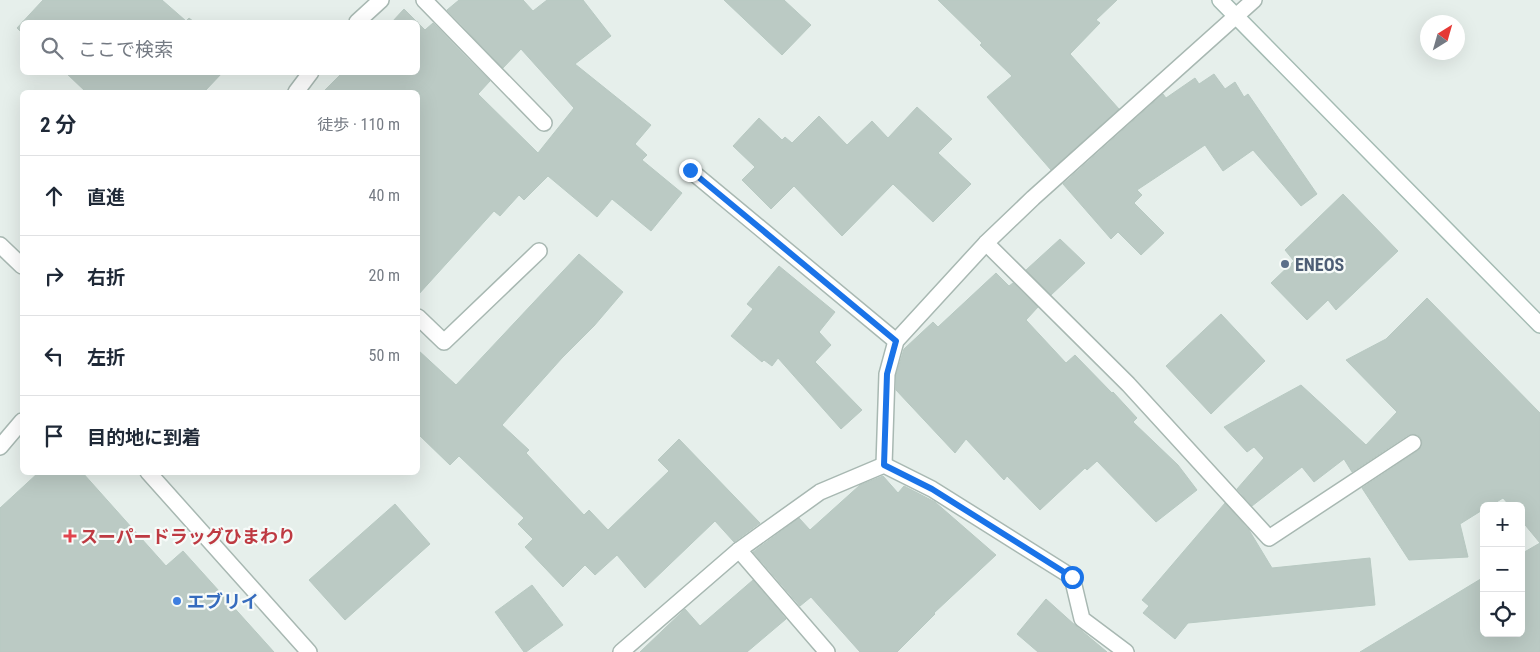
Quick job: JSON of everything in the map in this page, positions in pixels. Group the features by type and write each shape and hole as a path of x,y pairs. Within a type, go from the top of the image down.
{"street":[{"path":"358,20 381,0"},
{"path":"424,0 544,123"},
{"path":"1220,0 1540,325"},
{"path":"884,465 887,374 896,341 986,243 1254,0"},
{"path":"298,90 309,75"},
{"path":"690,170 896,341"},
{"path":"986,243 1128,384 1269,538 1413,443"},
{"path":"0,245 20,264"},
{"path":"420,319 444,342 539,251"},
{"path":"0,447 20,423"},
{"path":"621,652 739,550 820,492 884,465 932,489 1072,577 1082,619 1126,652"},
{"path":"151,475 309,652"},
{"path":"739,550 826,652"}],"building":[{"path":"43,0 162,0 185,20 25,20"},
{"path":"459,0 523,0 533,11 547,0 583,0 611,36 575,64 651,125 635,144 647,155 642,160 682,193 651,231 612,199 597,217 548,176 524,200 519,195 500,216 494,211 420,293 420,90 325,90 340,75 420,75 420,25 425,30 433,23 490,81 478,94 538,153 574,108 521,49 503,68 447,10"},
{"path":"724,0 784,0 811,25 782,55"},
{"path":"938,0 1117,0 1096,20 1100,23 1070,54 1119,109 1051,170 987,97 1012,76 980,45 982,43"},
{"path":"404,9 415,20 394,20"},
{"path":"1214,74 1225,89 1235,82 1244,97 1248,94 1317,194 1301,206 1253,150 1223,171 1205,145 1137,190 1142,195 1134,203 1164,233 1141,255 1118,232 1111,239 1063,184 1163,94 1166,98 1195,78 1199,84"},
{"path":"68,75 220,75 206,90 84,90"},
{"path":"917,107 952,139 938,153 971,184 933,222 893,184 842,236 794,186 771,209 742,180 755,167 733,146 759,118 782,140 785,137 792,143 819,116 847,145 872,121 888,138"},
{"path":"1343,194 1398,251 1336,310 1328,300 1307,320 1271,283 1294,261 1285,250"},
{"path":"1060,239 1085,263 1051,295 1026,270"},
{"path":"579,254 623,292 502,425 529,450 526,453 584,515 589,510 608,530 669,471 658,460 679,439 760,523 734,542 715,521 645,588 617,555 595,575 585,565 563,587 525,547 533,539 518,524 524,518 459,456 450,465 420,436 420,352 456,385"},
{"path":"779,266 835,312 819,332 831,345 815,362 862,410 841,429 778,358 772,366 764,360 762,362 731,336 753,309 747,304"},
{"path":"996,273 1009,286 1013,283 1038,307 1026,320 1066,363 1075,355 1113,392 1137,418 1133,422 1178,465 1197,490 1156,522 1097,461 1087,470 1085,468 1040,510 1007,476 1004,480 966,439 955,453 896,390 896,375 904,349 933,322 938,327"},
{"path":"1427,298 1540,413 1540,543 1525,525 1525,502 1506,502 1503,498 1496,502 1480,502 1480,512 1460,524 1468,557 1409,560 1362,488 1419,450 1422,443 1421,438 1413,434 1408,435 1352,472 1344,459 1314,482 1302,467 1252,506 1237,489 1264,458 1254,447 1247,452 1224,427 1301,385 1366,445 1397,412 1346,360 1386,339"},
{"path":"1221,314 1265,361 1211,414 1166,366"},
{"name":"スーパードラッグひまわり","path":"36,475 85,475 166,566 183,551 274,652 0,652 0,508"},
{"path":"883,476 898,493 904,486 935,502 996,555 934,613 897,652 860,652 811,597 800,606 753,552 799,518 810,530 860,485"},
{"path":"1225,503 1249,530 1272,568 1370,558 1375,605 1188,623 1175,639 1143,613 1149,606 1142,600"},
{"path":"395,504 430,544 345,620 309,580"},
{"path":"1540,543 1540,652 1360,652 1480,579 1480,637 1525,637 1525,552"},
{"path":"753,580 786,619 747,652 640,652 685,609 700,626"},
{"path":"532,585 563,625 524,652 495,612"},
{"path":"1046,599 1107,652 1038,652 1017,634"}],"place":[{"name":"ENEOS","path":"1285,264"},
{"name":"スーパードラッグひまわり","path":"70,536"},
{"name":"エブリイ","path":"177,601"}],"route":[{"path":"690,170 896,341 887,374 884,465 932,489 1072,577"}]}
